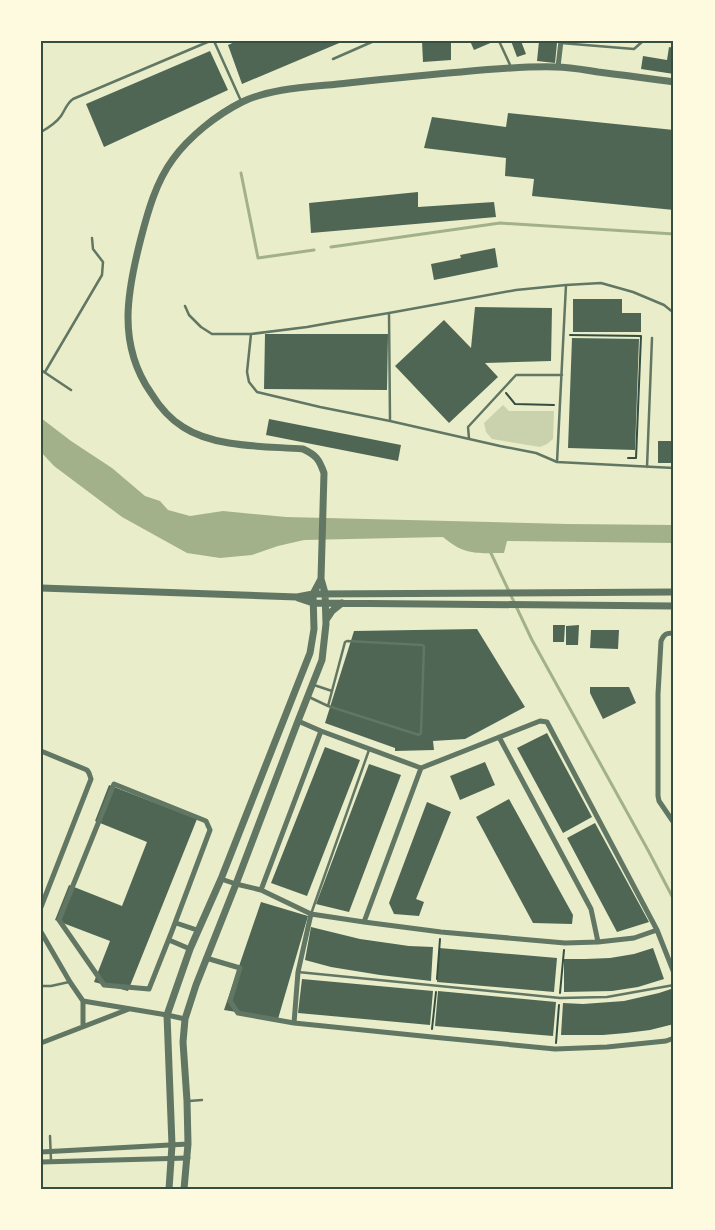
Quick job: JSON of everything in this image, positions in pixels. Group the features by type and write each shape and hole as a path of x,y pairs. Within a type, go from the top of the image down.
{"street":[{"path":"558,67 561,42"},
{"path":"184,1189 188,1158 183,1042 185,1019 206,958 322,660 326,635 325,594 321,577 324,473 321,464 313,453 303,449 215,441 204,438 182,427 160,406 141,376 131,353 127,321 131,284 145,224 161,179 171,161 184,145 200,130 222,114 242,102 263,94 284,90 510,67 558,67 674,82"},
{"path":"169,1189 172,1144 167,1015 197,930 222,879 310,652 314,629 314,594 321,577"},
{"path":"41,588 298,597 314,594 674,592"},
{"path":"298,597 313,603 674,606"},
{"path":"326,620 332,611 342,603"},
{"path":"674,633 667,633 661,641 658,694 658,796 659,801 674,822"},
{"path":"298,721 421,768 540,721 547,722 657,930 674,973"},
{"path":"261,890 321,731"},
{"path":"499,737 591,909 598,942"},
{"path":"41,751 87,770 91,779 41,907"},
{"path":"364,922 421,768"},
{"path":"114,784 206,821 210,830 169,940 149,989 104,986 59,920 114,784"},
{"path":"222,879 261,890 311,914 441,932 565,943 634,938 657,930"},
{"path":"294,1023 298,972 311,914"},
{"path":"176,923 197,930"},
{"path":"41,932 70,982 83,1000 83,1026"},
{"path":"169,940 190,949"},
{"path":"206,958 240,968 230,1001 238,1012 294,1023 555,1049 607,1047 666,1041 674,1038"},
{"path":"83,1000 185,1019"},
{"path":"41,1043 131,1009"},
{"path":"41,1152 188,1144"},
{"path":"41,1162 188,1158"}],"lane":[{"path":"41,132 60,118 69,102 73,99 210,41"},
{"path":"214,41 242,102"},
{"path":"333,59 374,41"},
{"path":"499,41 510,67"},
{"path":"561,42 634,49 644,41"},
{"path":"45,372 102,276 103,262 93,249 92,238"},
{"path":"185,306 189,315 201,327 212,334 251,334 307,327 516,290 602,283 633,292 664,306 674,313"},
{"path":"557,462 566,285"},
{"path":"389,313 390,421"},
{"path":"251,334 247,372 250,382 258,392 320,408 390,421 536,453 557,462 674,468"},
{"path":"647,467 652,338"},
{"path":"41,370 71,390"},
{"path":"469,438 468,427 516,376 562,376"},
{"path":"307,696 328,706 419,735 421,733 424,646 345,642 328,706"},
{"path":"312,684 332,691"},
{"path":"311,914 370,749"},
{"path":"298,972 560,998 606,997 674,985"},
{"path":"41,986 70,982"},
{"path":"187,1101 202,1100"},
{"path":"50,1136 51,1161"}],"path":[{"path":"570,335 641,336 636,458 626,458"},
{"path":"503,390 515,404 560,405"}],"shaded area":[{"path":"503,405 509,411 554,411 553,439 540,447 492,439 486,432 484,423"},
{"path":"41,418 71,441 112,468 145,496 160,501 168,510 190,516 223,511 286,517 674,525 674,543 507,541 504,553 487,553 472,552 458,548 443,537 304,540 252,555 220,558 187,553 122,517 54,466 41,452"}],"building":[{"path":"237,41 344,41 242,84 228,45"},
{"path":"422,41 451,41 451,60 423,62"},
{"path":"470,41 495,41 474,50"},
{"path":"511,41 521,41 526,54 517,57"},
{"path":"539,41 557,43 555,63 537,61"},
{"path":"669,47 674,48 674,74 641,69 643,56 667,60"},
{"path":"210,51 228,90 104,147 86,104"},
{"path":"508,113 674,130 674,210 532,196 534,179 505,176 506,158 424,148 432,117 506,127"},
{"path":"418,192 418,207 494,202 496,217 311,233 309,203"},
{"path":"495,248 498,267 434,280 431,264 461,258 460,255"},
{"path":"573,299 622,299 622,313 641,313 641,332 573,332"},
{"path":"475,307 552,308 551,361 485,363 498,377 449,423 395,366 444,320 471,348"},
{"path":"265,334 388,334 387,390 264,389"},
{"path":"572,338 639,339 635,450 568,448"},
{"path":"269,419 401,445 398,461 266,435"},
{"path":"658,441 673,441 673,463 658,463"},
{"path":"553,625 565,625 564,642 553,642"},
{"path":"579,625 578,645 566,645 566,626"},
{"path":"477,629 525,707 465,739 433,741 434,750 395,751 395,748 325,723 354,631"},
{"path":"591,630 619,630 618,649 590,648"},
{"path":"590,687 629,687 636,703 603,719 590,693"},
{"path":"547,733 592,817 563,833 517,748"},
{"path":"325,747 360,760 307,896 271,883"},
{"path":"485,762 495,785 460,800 450,776"},
{"path":"369,764 401,775 349,912 316,904"},
{"path":"109,785 197,819 128,991 94,982 110,941 55,920 69,885 122,906 147,842 95,821"},
{"path":"509,799 573,915 572,924 533,923 476,817"},
{"path":"427,802 451,812 416,899 424,902 419,916 394,914 389,903"},
{"path":"595,823 649,922 617,932 567,838"},
{"path":"261,902 308,916 278,1019 224,1010"},
{"path":"311,927 360,939 409,946 433,947 431,981 331,967 305,960"},
{"path":"439,948 557,958 554,992 437,982"},
{"path":"653,948 664,979 638,987 612,991 564,992 564,959 610,958 634,954"},
{"path":"302,979 433,991 430,1025 298,1013"},
{"path":"671,989 674,995 674,1024 626,1033 561,1035 563,1003 583,1004 624,1001"},
{"path":"438,991 556,1002 553,1036 435,1026"}],"waterway":[{"path":"241,173 258,258 314,250"},
{"path":"331,247 500,223 674,234"},
{"path":"489,549 532,640 674,900"}]}
